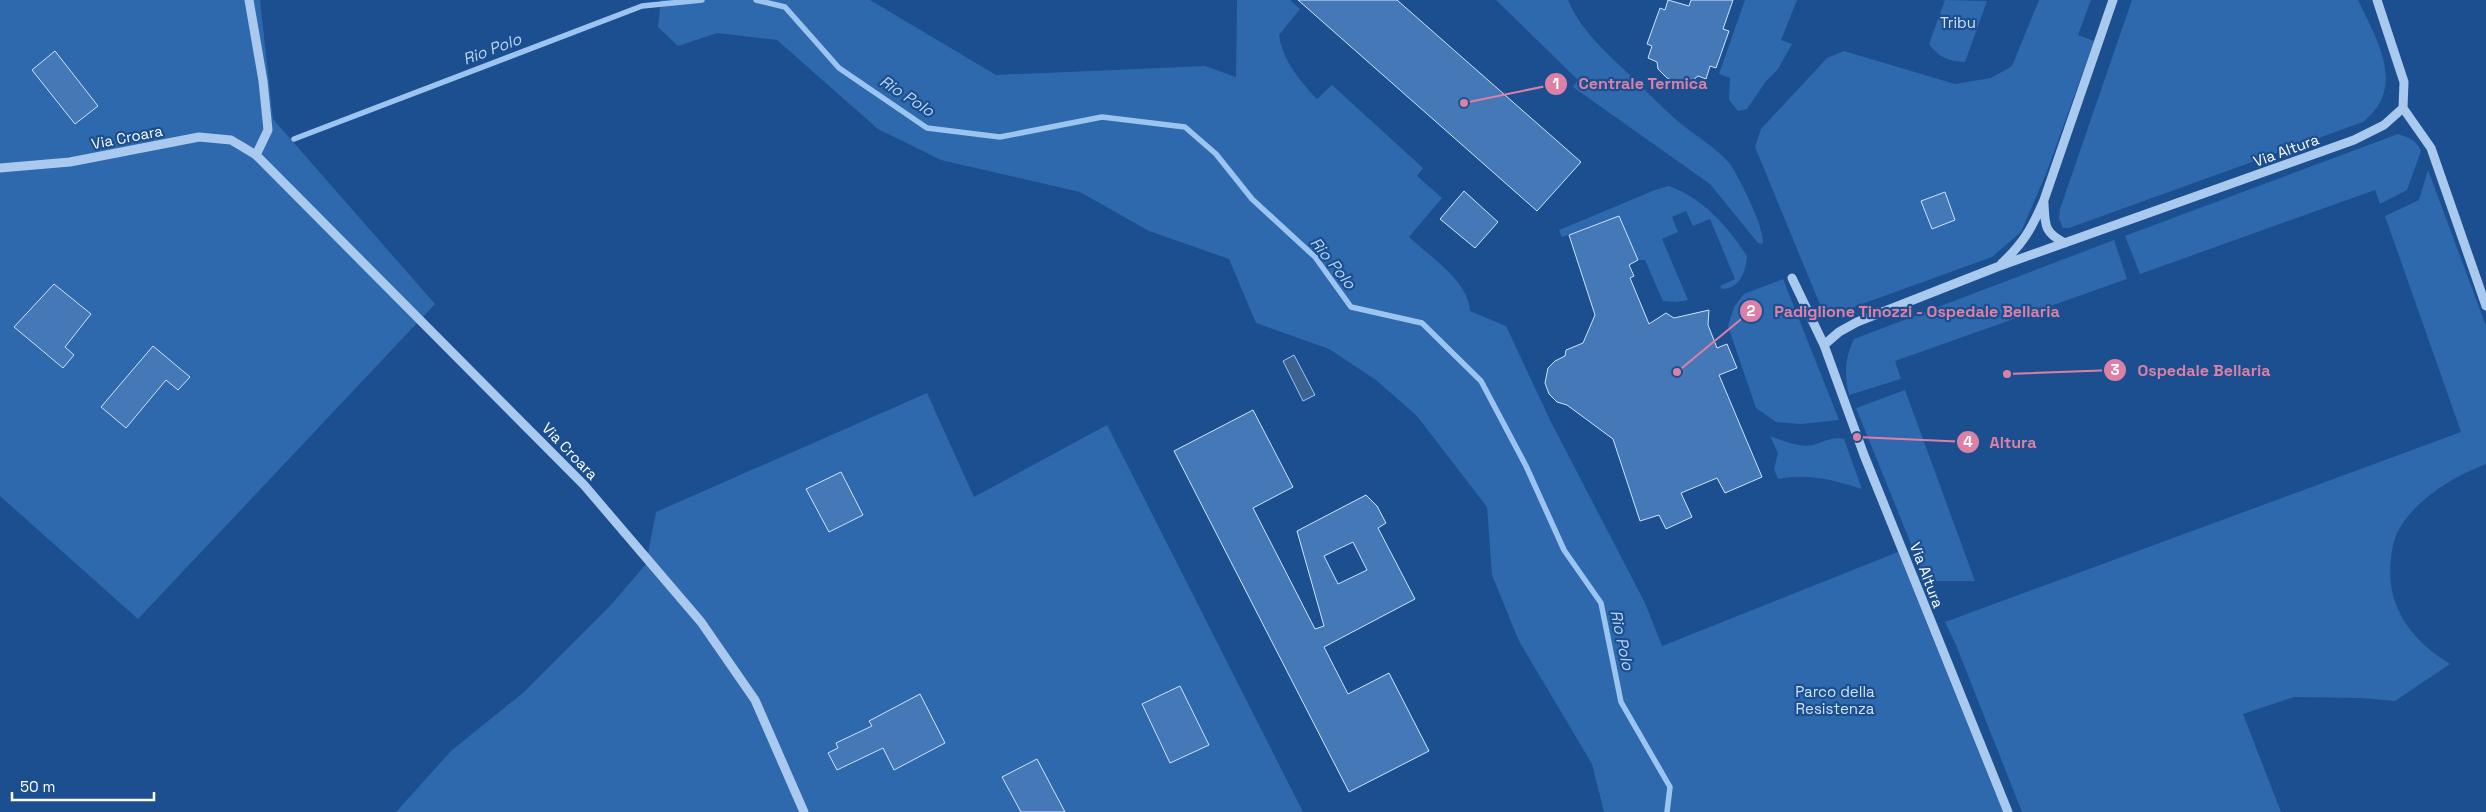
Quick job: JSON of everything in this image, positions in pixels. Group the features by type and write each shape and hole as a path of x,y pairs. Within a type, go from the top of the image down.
{"street":[{"path":"249,0 264,81 268,130 256,155"},
{"name":"Via Altura","path":"1997,267 2019,248 2032,228 2044,200 2113,0"},
{"path":"2377,0 2404,82 2403,108 2431,148 2486,306"},
{"name":"Via Altura","path":"1824,345 1839,332 1857,322 1997,267 2354,140 2384,126 2403,108"},
{"name":"Via Croara","path":"0,168 70,162 199,137 231,140 256,155 577,478 701,622 755,700 804,812"},
{"name":"Via Altura","path":"2044,200 2045,222 2051,236 2065,243"},
{"name":"Via Altura","path":"1792,278 1824,345 1864,455 2008,812"}],"green space":[{"path":"0,0 260,0 273,119 435,304 138,619 0,496"},
{"name":"Parco della Resistenza","path":"661,0 870,0 996,75 1205,66 1236,77 1237,0 1290,0 1300,9 1279,35 1288,62 1299,78 1317,99 1332,85 1423,168 1417,176 1442,198 1409,237 1456,279 1468,300 1470,311 1506,326 1551,422 1645,603 1662,646 1898,552 2003,812 1604,812 1592,764 1519,641 1492,575 1487,507 1417,416 1376,380 1329,349 1256,323 1229,259 1149,231 1080,192 941,160 878,129 777,40 717,33 678,46 658,27"},
{"path":"1496,0 1568,0 1581,24 1609,55 1686,128 1713,147 1730,164 1757,217 1763,238 1762,244 1758,243 1710,184 1573,87 1578,80"},
{"path":"1745,0 1797,0 1781,40 1792,44 1778,69 1766,81 1747,109 1738,111 1729,100 1730,78 1719,74"},
{"name":"Tribu","path":"1945,0 1987,1 1965,62 1945,58 1937,53 1929,44"},
{"path":"2039,0 2091,0 2078,35 2094,41 2046,174 2021,232 1992,257 1840,312 1831,312 1821,307 1755,147 1761,129 1827,58 1844,51 1955,84 1991,78 2012,66"},
{"path":"2132,0 2358,0 2380,47 2386,79 2383,94 2376,109 2363,122 2069,228 2063,228 2059,219 2060,209"},
{"path":"2398,134 2412,140 2421,151 2407,190 2380,204 2375,190 2140,274 2125,236"},
{"path":"2428,170 2486,326 2486,464 2450,481 2428,497 2409,516 2394,541 2390,575 2392,591 2404,620 2423,644 2450,664 2395,701 2362,698 2294,697 2243,714 2281,812 2022,812 1956,645 1945,622 2461,432 2385,216 2419,200"},
{"path":"1669,186 1681,191 1704,206 1723,224 1747,256 1743,273 1738,283 1722,289 1720,286 1735,279 1710,219 1693,226 1686,211 1672,217 1678,232 1662,239 1688,300 1677,302 1663,301 1645,260 1638,260 1619,216 1562,237 1559,230"},
{"path":"2114,240 2127,279 1895,361 1901,379 1849,395 1846,366 1854,339"},
{"path":"1783,279 1839,420 1801,424 1776,422 1756,408 1728,326 1734,307 1744,294"},
{"path":"1905,390 1975,581 1926,581 1856,408"},
{"path":"927,393 974,497 1107,425 1303,812 396,812 451,751 524,692 610,606 646,564 656,512"},
{"path":"1770,436 1802,446 1813,445 1832,439 1844,439 1862,489 1820,478 1789,477 1778,479 1774,469 1778,453"}],"shaded area":[{"path":"1294,355 1315,395 1303,401 1283,361"}],"building":[{"path":"1298,0 1397,0 1581,162 1537,211"},
{"path":"1668,0 1689,6 1691,0 1733,0 1723,29 1729,31 1716,68 1710,66 1706,79 1698,76 1689,83 1680,84 1667,78 1658,69 1657,62 1648,58 1652,46 1647,44 1660,8 1665,10"},
{"path":"55,51 98,106 75,124 32,70"},
{"path":"1464,191 1498,222 1475,248 1440,219"},
{"path":"1945,192 1955,220 1932,229 1921,201"},
{"path":"1619,216 1638,260 1629,265 1634,276 1630,278 1649,324 1666,313 1674,318 1709,310 1708,325 1717,348 1727,344 1737,368 1719,375 1762,477 1725,493 1717,478 1681,493 1692,517 1666,529 1659,515 1640,521 1613,439 1567,405 1557,402 1549,394 1545,383 1548,368 1555,361 1565,356 1566,350 1583,343 1595,315 1569,235"},
{"path":"54,284 91,314 65,347 74,355 63,368 14,327"},
{"path":"153,346 190,377 178,390 166,380 126,428 101,407"},
{"path":"1253,410 1293,487 1253,508 1315,629 1324,626 1297,531 1366,495 1377,506 1386,523 1378,528 1415,599 1324,647 1348,694 1389,673 1429,751 1349,792 1174,451","holes":["1353,542 1367,570 1338,584 1324,556"]},
{"path":"841,472 863,515 829,532 806,489"},
{"path":"1180,686 1209,745 1170,763 1142,704"},
{"path":"920,694 945,743 894,770 883,748 837,770 828,753 838,748 836,743 872,726 869,721"},
{"path":"1037,759 1065,812 1021,812 1002,777"}],"waterway":[{"name":"Rio Polo","path":"294,139 642,6 702,0"},
{"name":"Rio Polo","path":"756,0 785,7 839,68 927,128 1000,137 1102,117 1185,127 1216,154 1252,199 1315,257 1351,307 1422,323 1481,381 1526,466 1564,550 1601,603 1621,702 1670,787 1667,812"}],"place":[{"name":"Centrale Termica","path":"1464,103"},
{"name":"Padiglione Tinozzi - Ospedale Bellaria","path":"1677,372"},
{"name":"Ospedale Bellaria","path":"2007,374"},
{"name":"Altura","path":"1857,437"}]}
